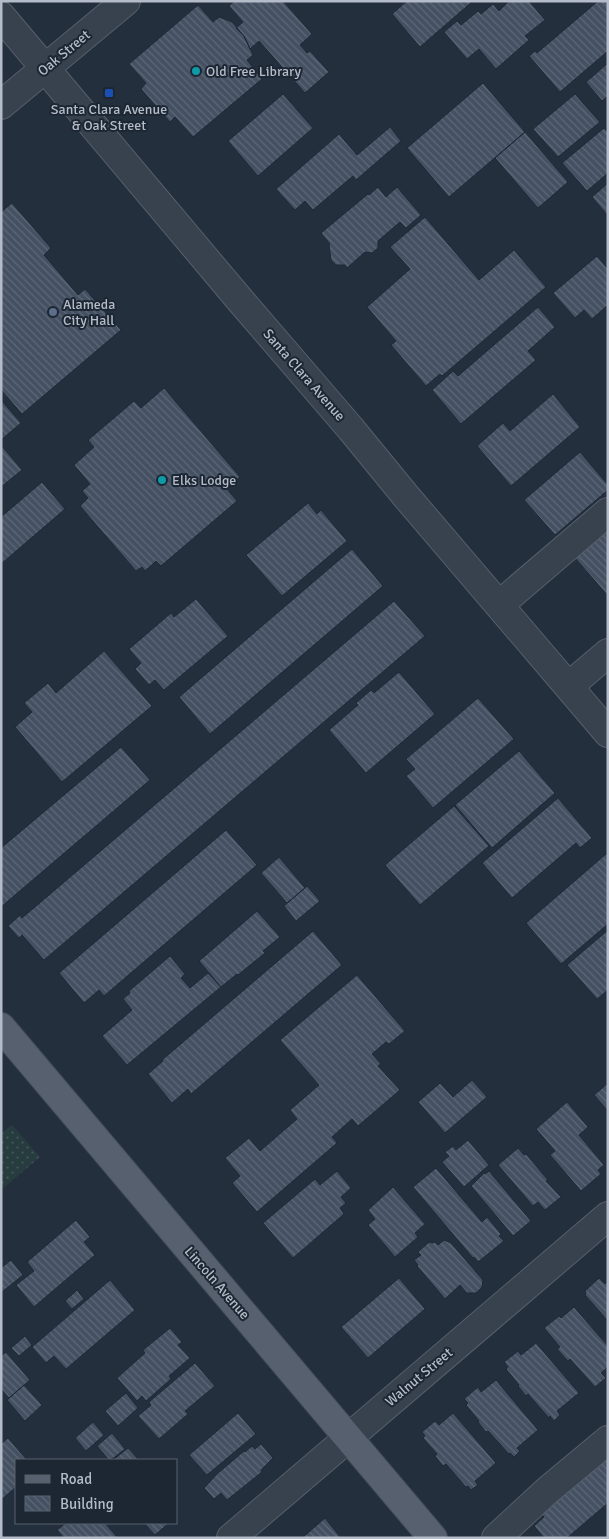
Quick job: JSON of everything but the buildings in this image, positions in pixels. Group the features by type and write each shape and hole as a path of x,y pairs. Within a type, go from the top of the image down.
{"main road":[{"name":"Lincoln Avenue","path":"1,1027 433,1538"}],"street":[{"name":"Oak Street","path":"1,105 126,1"},
{"name":"Santa Clara Avenue","path":"1,16 608,733"},
{"path":"499,605 608,512"},
{"path":"569,686 608,653"},
{"name":"Walnut Street","path":"231,1538 608,1216"},
{"path":"496,1538 548,1490 608,1440"}],"green space":[{"path":"12,1125 40,1157 1,1190 1,1134"}],"place":[{"name":"Old Free Library","path":"196,71"},
{"name":"Santa Clara Avenue & Oak Street","path":"109,93"},
{"name":"Alameda City Hall","path":"53,312"},
{"name":"Elks Lodge","path":"162,480"}]}
